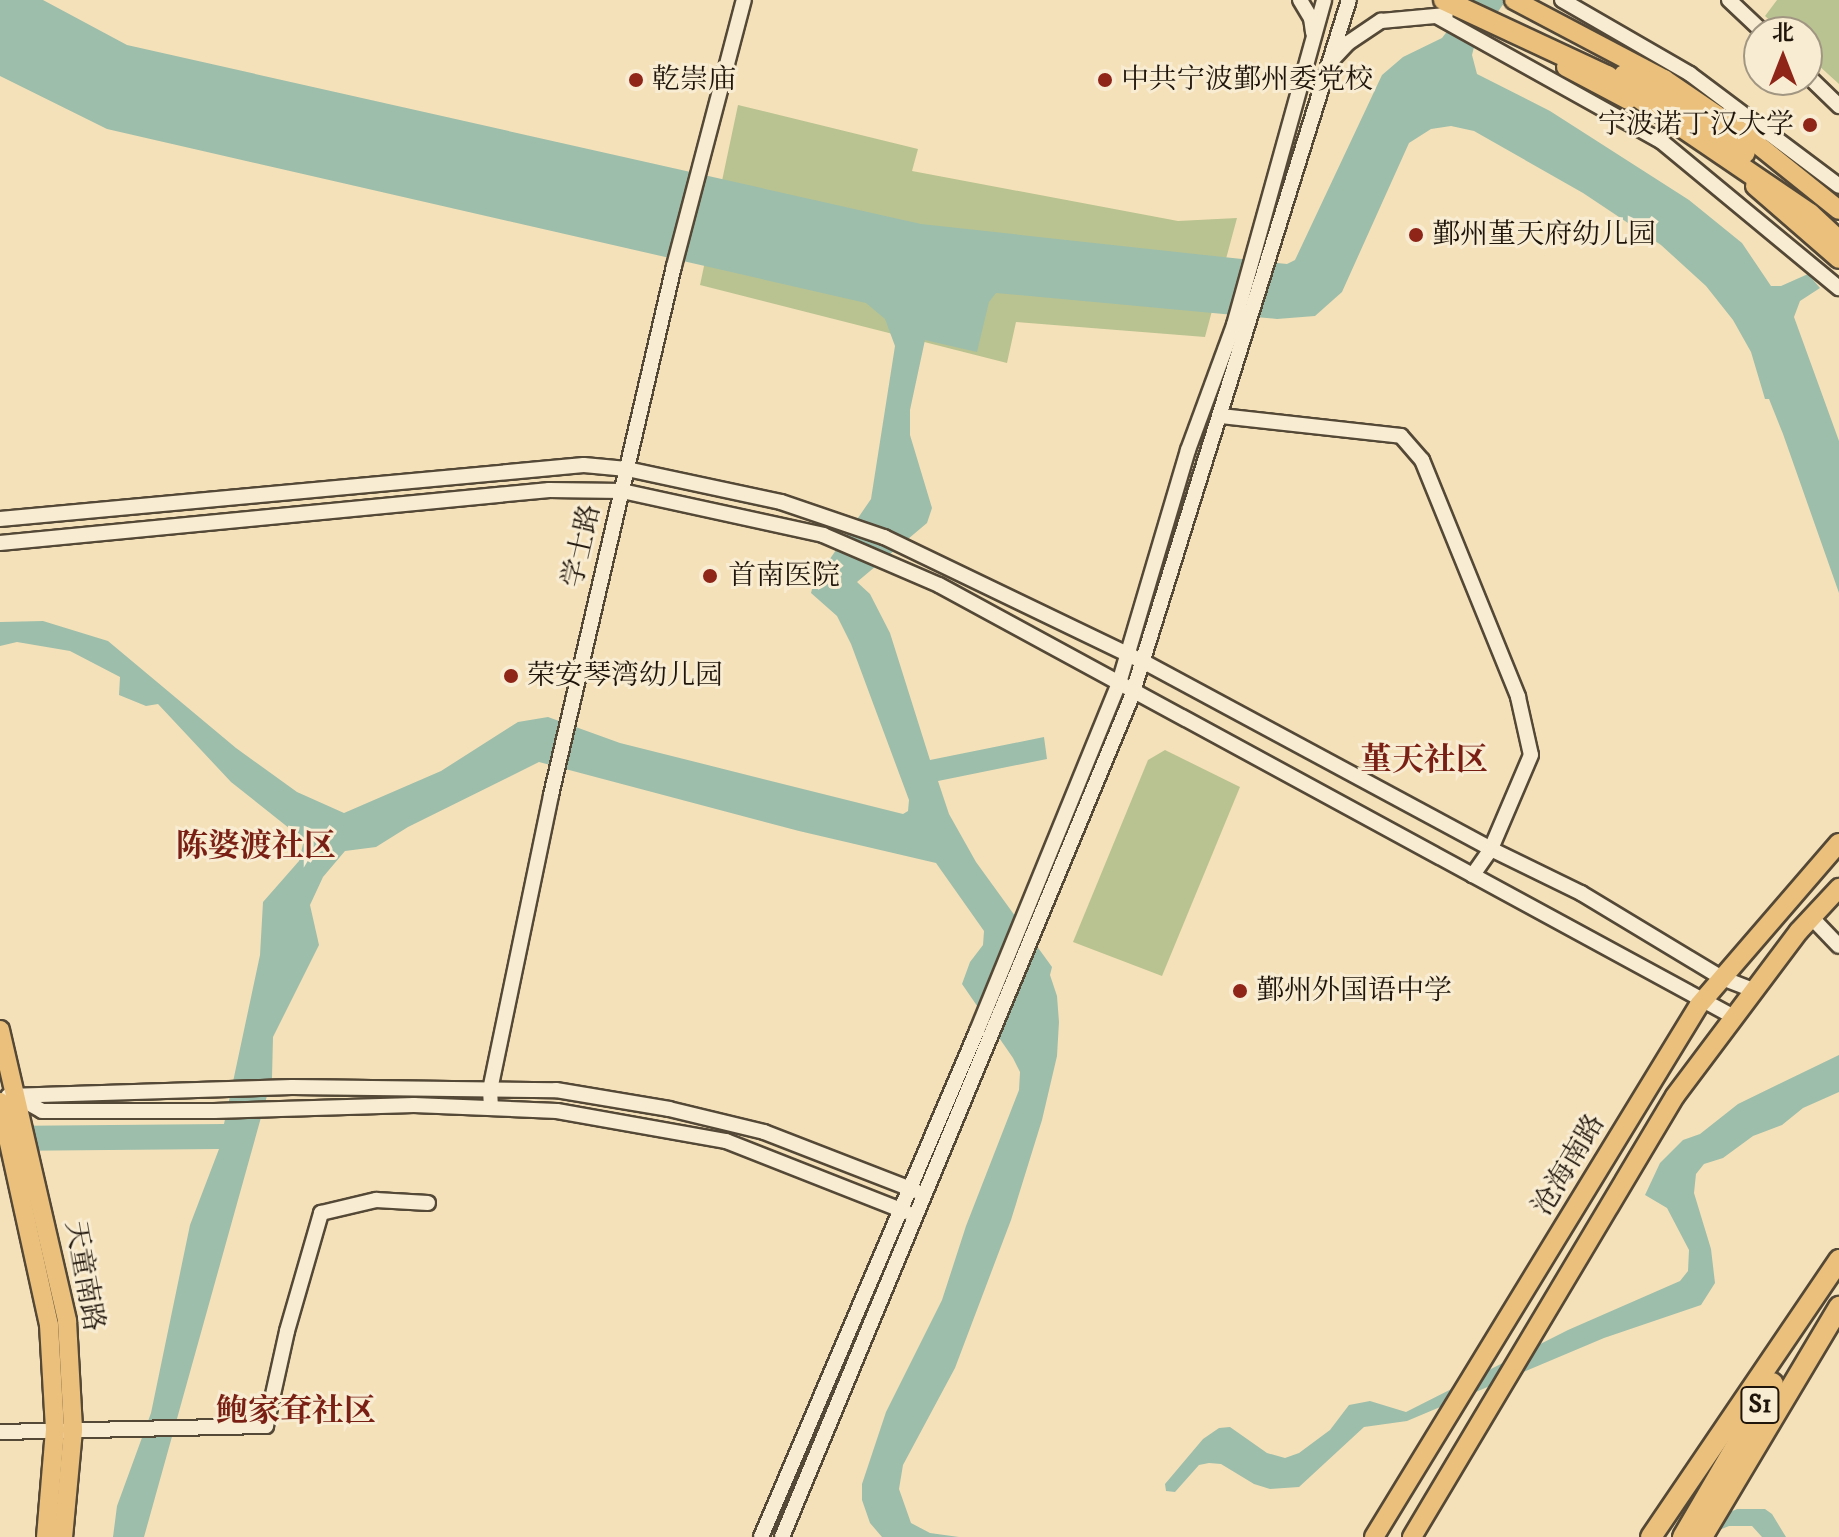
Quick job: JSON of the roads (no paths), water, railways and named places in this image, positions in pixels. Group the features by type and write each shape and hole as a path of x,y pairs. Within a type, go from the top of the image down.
{"highway":[{"path":"1449,6 1656,91 1806,195 1839,227"},
{"path":"1449,6 1607,76 1810,214 1839,241"},
{"path":"1651,1537 1839,1260"},
{"name":"S1","path":"1683,1537 1839,1274"},
{"path":"1713,1537 1839,1307"},
{"name":"S1","path":"1702,1537 1839,1307"}],"main road":[{"path":"1514,0 1664,79 1742,132 1839,210"},
{"path":"1449,6 1633,102 1728,163 1839,259"},
{"name":"沧海南路","path":"1374,1537 1703,1001 1839,843"},
{"name":"沧海南路","path":"1412,1537 1675,1096 1811,917 1839,888"},
{"name":"天童南路","path":"0,1030 8,1101 37,1179 67,1321 63,1537"},
{"path":"8,1101 49,1325 64,1430 46,1537"}],"street":[{"name":"学士路","path":"491,1108 490,1090 551,795 674,266 744,0"},
{"path":"1300,0 1311,18 1313,36"},
{"path":"761,1537 908,1187 1041,916 1144,662 1250,324 1265,246 1324,0"},
{"path":"782,1537 927,1195 1029,905 1119,683 1188,450 1265,246 1349,0"},
{"path":"1562,0 1690,74 1839,186"},
{"path":"1729,0 1746,16"},
{"path":"1327,66 1348,43 1381,21 1449,6 1661,141 1839,288"},
{"path":"1823,90 1839,106"},
{"path":"1221,416 1401,436 1422,460 1518,697 1531,755 1491,849 1473,875"},
{"path":"0,519 584,465 627,469 781,502 884,537 1144,662 1491,849 1581,893 1722,978 1754,990"},
{"path":"0,543 549,490 622,491 823,535 939,585 1734,1017"},
{"path":"1811,917 1839,946"},
{"path":"8,1101 292,1087 556,1090 669,1109 764,1132 927,1195"},
{"path":"8,1101 42,1111 414,1105 557,1111 726,1141 899,1208 917,1219"},
{"path":"0,1432 266,1426 287,1331 321,1213 376,1200 428,1203"}],"place":[{"name":"乾崇庙","path":"636,80"},
{"name":"中共宁波鄞州委党校","path":"1105,80"},
{"name":"宁波诺丁汉大学","path":"1810,125"},
{"name":"鄞州堇天府幼儿园","path":"1416,235"},
{"name":"首南医院","path":"710,576"},
{"name":"荣安琴湾幼儿园","path":"511,676"},
{"name":"鄞州外国语中学","path":"1240,991"}],"district":[{"name":"堇天社区","path":"1424,761"},
{"name":"陈婆渡社区","path":"256,847"},
{"name":"鲍家耷社区","path":"296,1412"}]}
